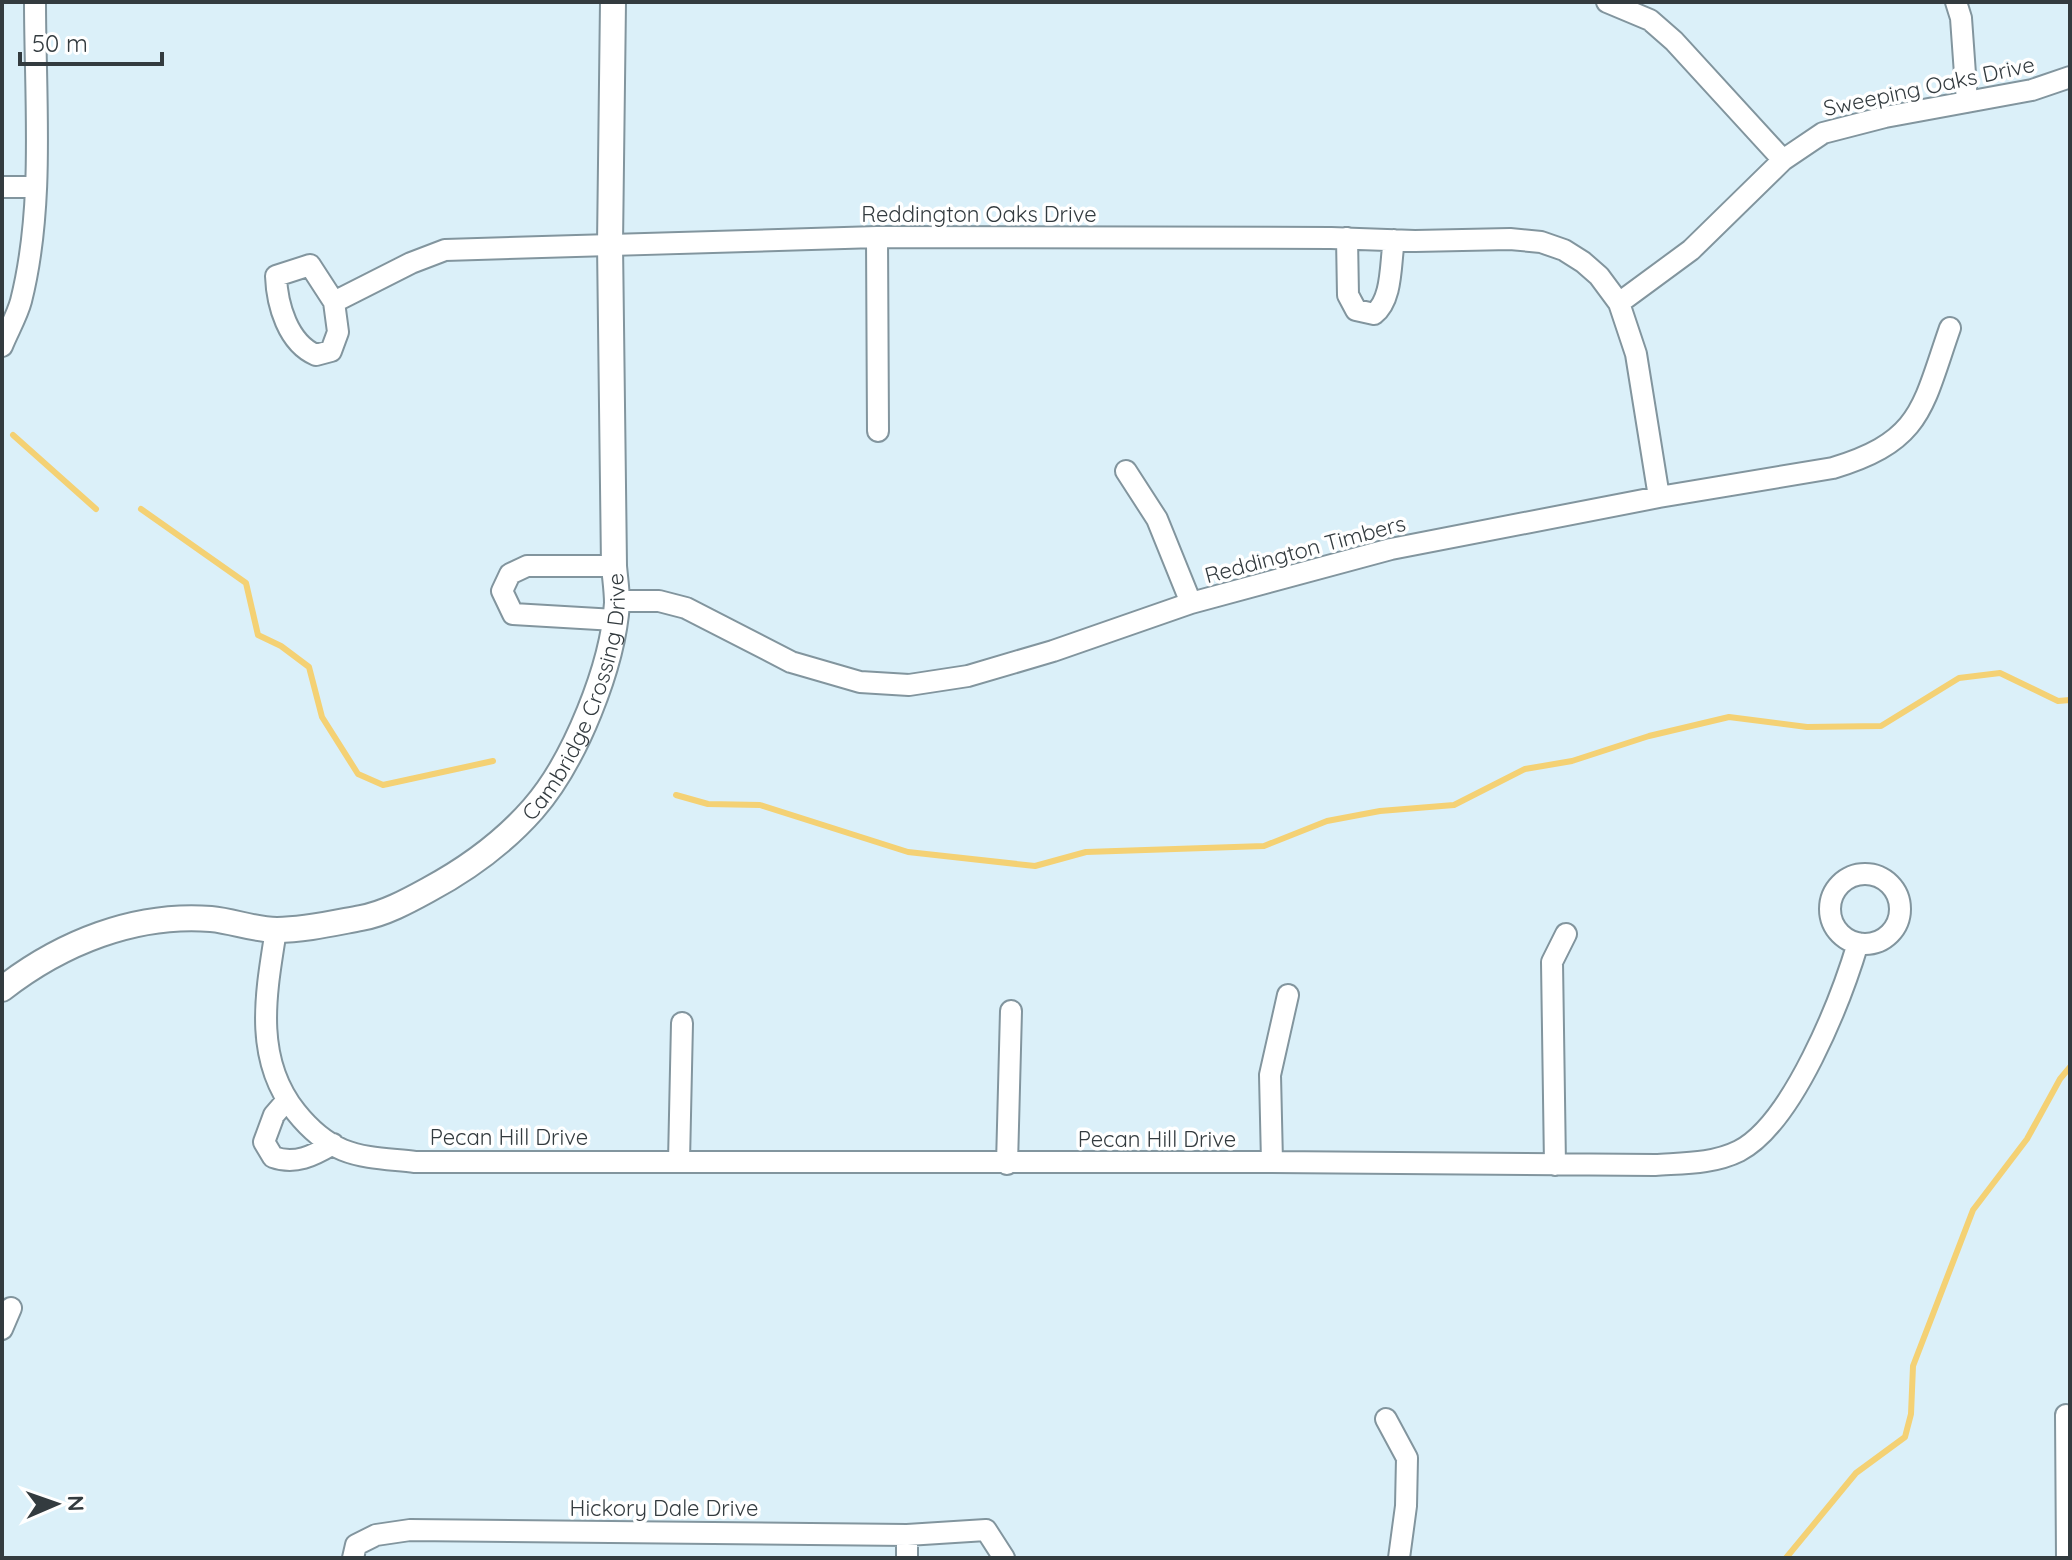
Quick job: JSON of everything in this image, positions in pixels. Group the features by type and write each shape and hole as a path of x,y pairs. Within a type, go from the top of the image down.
{"street":[{"path":"2,346 20,304 32,249 35,2"},
{"name":"Cambridge Crossing Drive","path":"2,989 65,949 138,923 209,919 276,930 365,918 404,903 471,865 533,809 558,776 609,657 616,610 610,244 613,2"},
{"path":"1607,2 1650,20 1674,41 1783,160"},
{"path":"1956,2 1961,18 1967,102"},
{"name":"Sweeping Oaks Drive","path":"1619,303 1691,250 1783,160 1823,133 1853,123 2032,90 2070,77"},
{"path":"2,187 35,187"},
{"path":"877,237 878,431"},
{"name":"Reddington Oaks Drive","path":"334,302 411,263 445,250 877,237 1510,239 1541,242 1564,250 1583,262 1599,276 1619,303 1636,354 1659,497"},
{"path":"1347,238 1348,295 1356,310 1374,314 1382,308 1385,298 1394,240"},
{"name":"Reddington Timbers","path":"614,566 527,566 510,574 502,591 513,614 616,610 659,601 686,608 791,662 860,682 909,685 968,676 1053,651 1191,603 1391,549 1659,497 1833,468 1881,451 1900,437 1916,419 1950,328"},
{"path":"1126,471 1157,519 1191,603"},
{"name":"Pecan Hill Drive","path":"276,930 265,1022 268,1053 287,1100 308,1127 344,1150 415,1162 1655,1165 1722,1158 1741,1150 1776,1121 1798,1086 1847,979 1858,943"},
{"path":"1555,1165 1552,962 1566,934"},
{"path":"1272,1162 1270,1075 1288,995"},
{"path":"1007,1164 1011,1011"},
{"path":"679,1161 682,1023"},
{"path":"287,1100 274,1115 264,1142 273,1157 288,1163 333,1144"},
{"path":"2,1329 11,1308"},
{"path":"2066,1415 2067,1558"},
{"path":"1386,1419 1407,1458 1406,1506 1399,1558"},
{"name":"Hickory Dale Drive","path":"353,1558 356,1545 376,1535 410,1530 907,1535 986,1530 1004,1558"},
{"path":"907,1535 907,1558"}],"waterway":[{"path":"13,435 96,509"},
{"path":"141,509 246,583 258,635 281,646 309,667 322,717 358,774 383,785 493,761"},
{"path":"676,795 708,804 760,805 908,852 1035,866 1086,852 1264,846 1327,821 1380,811 1454,805 1525,769 1572,761 1649,736 1729,717 1807,727 1881,726 1959,678 2000,673 2058,701 2070,700"},
{"path":"1786,1558 1856,1473 1905,1437 1911,1414 1913,1366 1973,1210 2027,1139 2060,1079 2070,1067"}]}
